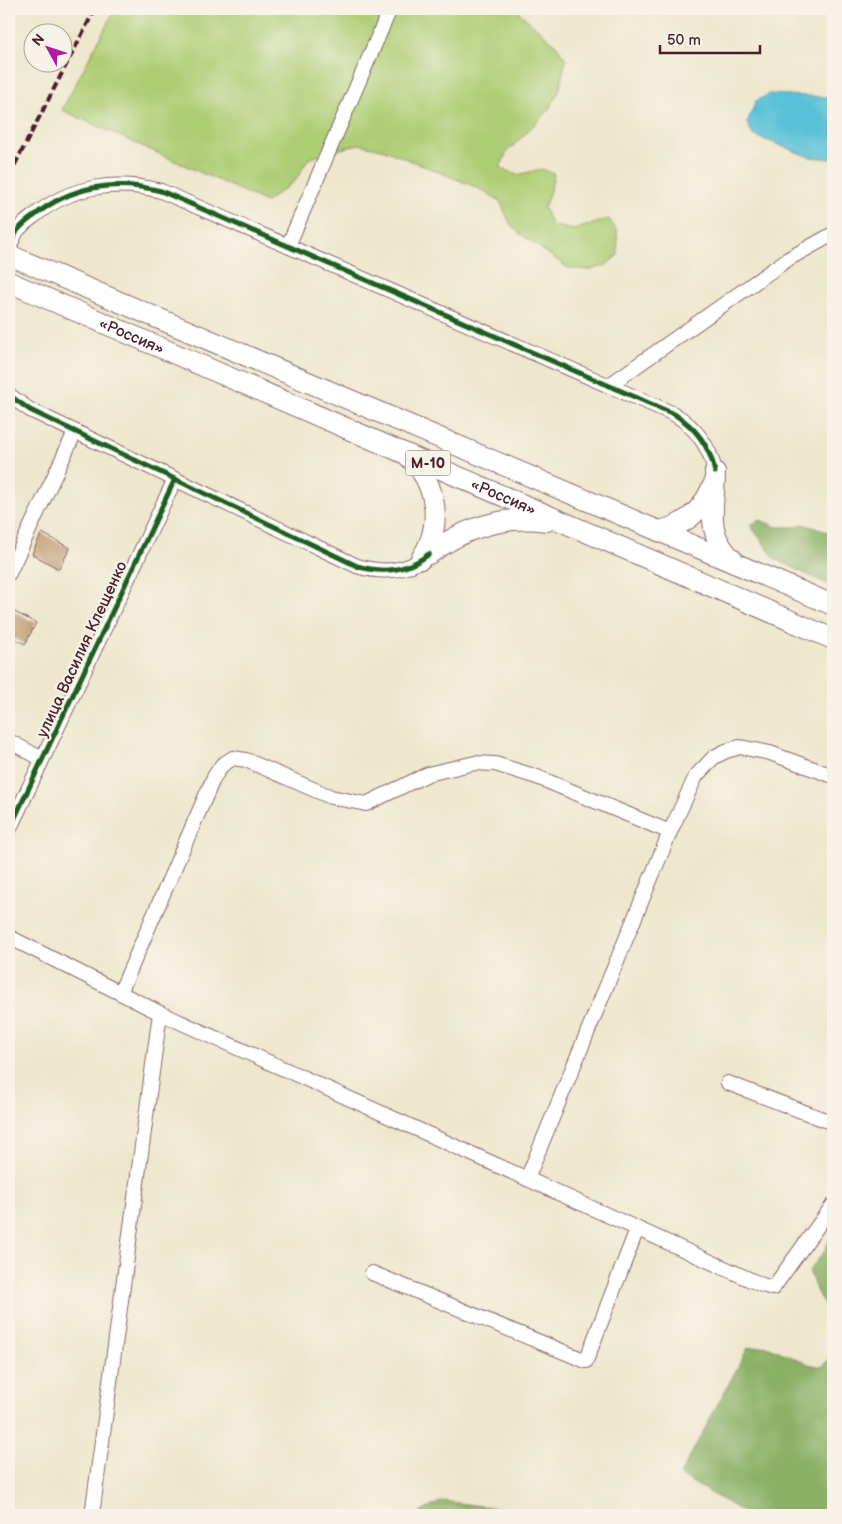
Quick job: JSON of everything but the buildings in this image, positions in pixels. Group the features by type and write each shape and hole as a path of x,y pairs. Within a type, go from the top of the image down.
{"highway":[{"name":"«Россия»","path":"9,255 833,605"},
{"name":"«Россия»","path":"9,282 833,639"},
{"path":"393,447 407,456 418,467 427,480 434,502 435,518 424,558"},
{"path":"659,531 680,524 697,511 709,494 715,472"},
{"path":"715,472 712,514 714,530 725,552 736,564"},
{"path":"424,558 460,534 495,522 532,519 568,525"}],"street":[{"path":"288,246 390,9"},
{"path":"9,249 17,232 24,224 49,205 68,195 88,189 119,185 145,187 171,194 674,414 688,424 704,442 715,472"},
{"path":"608,386 788,259 833,234"},
{"path":"9,395 30,410 357,566 378,571 399,570 424,558"},
{"path":"9,573 75,432"},
{"name":"улица Василия Клещенко","path":"9,830 176,479"},
{"path":"9,742 42,759"},
{"path":"527,1179 670,832 696,776 714,757 740,747 770,753 833,776"},
{"path":"120,993 214,777 222,765 233,758 246,760 331,797 366,804 428,774 475,763 494,764 537,777 670,832"},
{"path":"9,937 160,1013 762,1285 773,1288 833,1205"},
{"path":"92,1515 160,1013"},
{"path":"728,1083 833,1123"},
{"path":"372,1273 586,1361 637,1229"}],"green space":[{"path":"115,9 515,9 556,45 566,59 559,92 547,112 507,152 500,168 517,175 542,169 554,174 544,208 552,225 573,230 609,219 617,231 618,255 605,266 589,270 568,268 519,233 511,225 500,201 476,187 382,149 358,144 308,159 296,180 266,202 62,110"},
{"path":"760,520 777,527 794,527 803,524 833,534 833,587 775,559 750,525"},
{"path":"833,1232 833,1323 816,1290 809,1271 824,1252"},
{"path":"833,1341 833,1515 748,1515 680,1475 748,1348 767,1346 808,1364 822,1367 831,1357"},
{"path":"442,1501 505,1509 517,1515 420,1515 421,1512"}],"water":[{"path":"769,94 833,99 833,159 810,157 753,135 747,123 756,101"}],"railway":[{"path":"9,176 95,9"}],"cycle path":[{"path":"9,249 17,231 27,221 48,206 78,192 111,186 144,187 161,191 674,414 689,425 706,446 715,472"},
{"path":"9,395 30,410 357,566 376,570 394,569 412,564 429,554"},
{"path":"9,830 175,479"}]}
